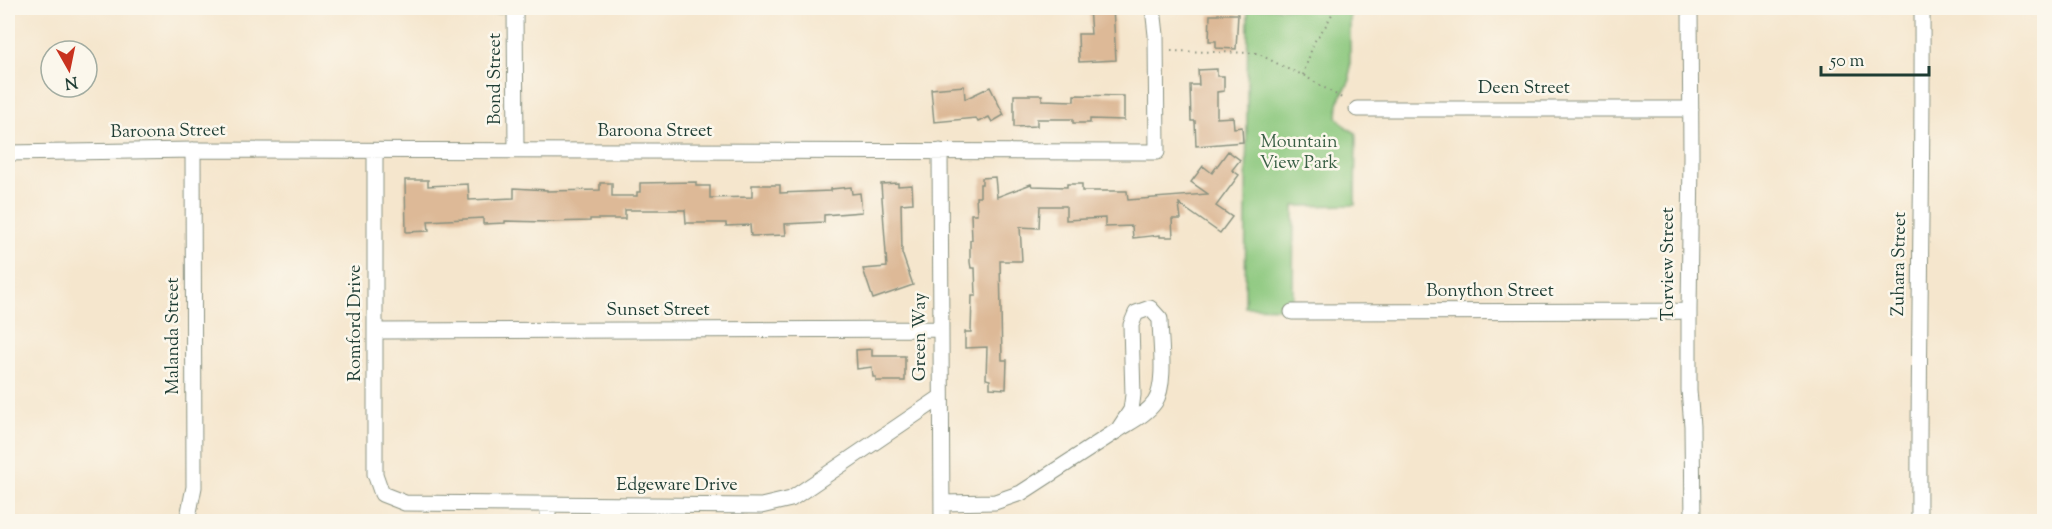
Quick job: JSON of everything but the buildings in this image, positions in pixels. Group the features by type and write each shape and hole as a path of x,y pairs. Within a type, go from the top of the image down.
{"street":[{"name":"Bond Street","path":"515,8 516,151"},
{"name":"Baroona Street","path":"8,153 193,150 1157,152 1156,51 1153,8"},
{"name":"Torview Street","path":"1690,8 1689,390 1692,426 1693,522"},
{"name":"Zuhara Street","path":"1919,522 1918,358 1923,159 1922,8"},
{"name":"Deen Street","path":"1358,109 1691,109"},
{"name":"Malanda Street","path":"188,522 194,487 193,150"},
{"name":"Romford Drive","path":"375,151 375,474 382,494"},
{"name":"Green Way","path":"940,151 942,522"},
{"path":"942,503 996,502 1021,493 1118,430 1144,413 1155,401 1162,384 1160,319 1150,308 1137,313 1131,325 1134,395 1131,410 1118,430"},
{"name":"Bonython Street","path":"1292,312 1689,311"},
{"name":"Sunset Street","path":"375,331 941,329"},
{"name":"Edgeware Drive","path":"382,494 405,504 761,506 791,499 941,396"},
{"path":"548,505 548,522"}],"path":[{"path":"1303,75 1314,42 1335,8"},
{"path":"1156,51 1257,53 1303,75 1358,109"}],"green space":[{"path":"413,8 501,8 501,13 420,12"},
{"name":"Mountain View Park","path":"1248,8 1350,8 1350,80 1338,103 1337,117 1347,128 1356,133 1355,205 1294,206 1293,296 1287,308 1245,307"}]}
